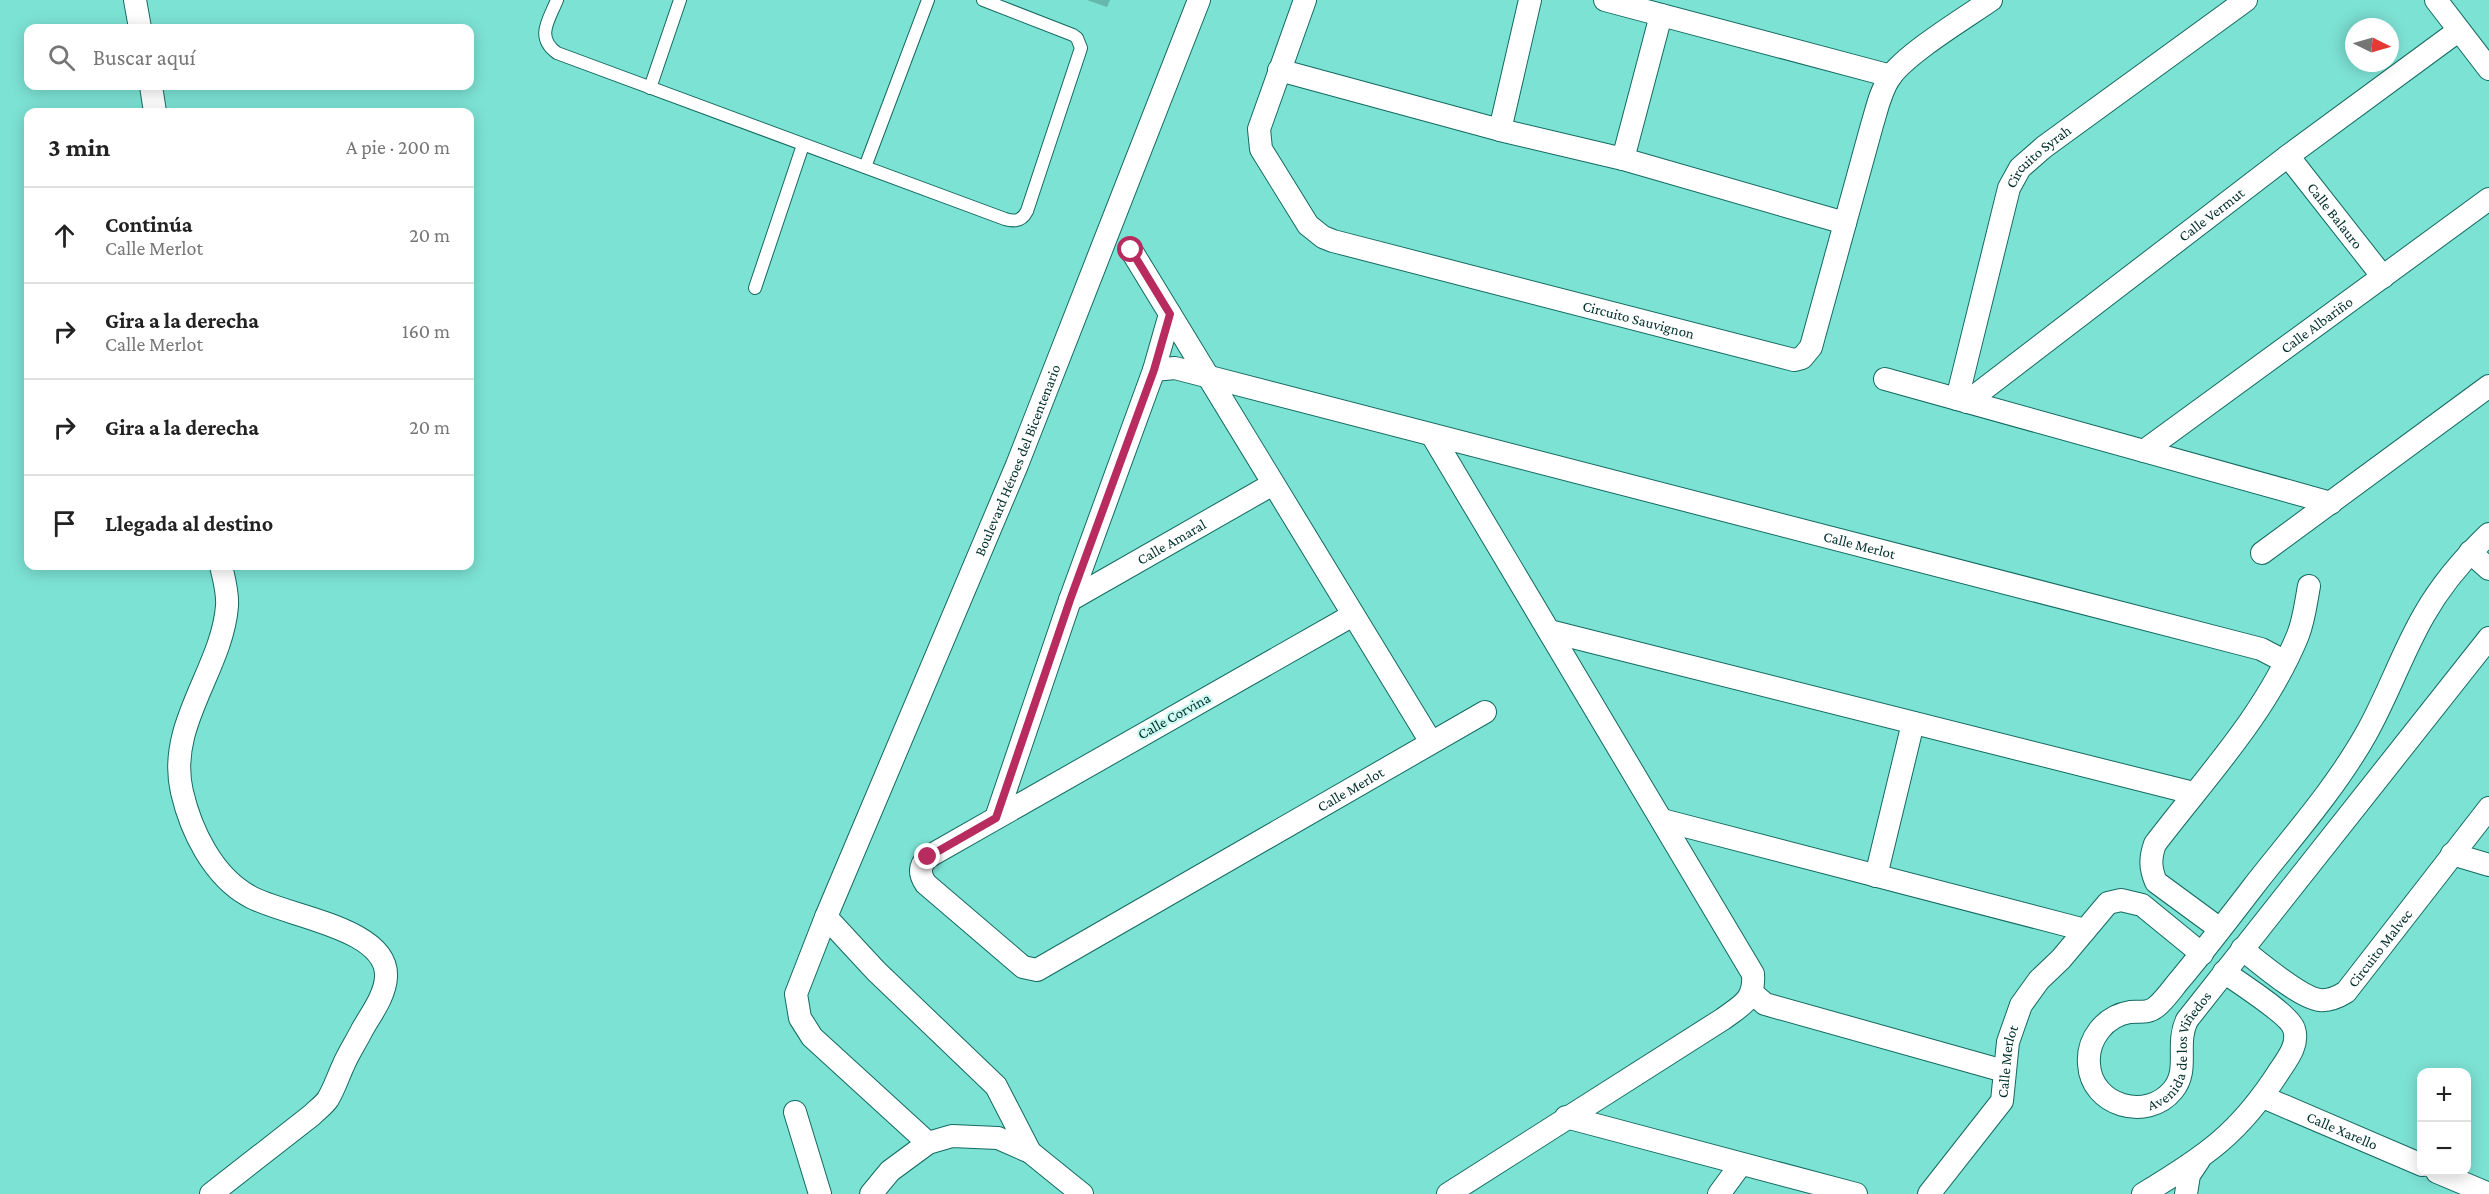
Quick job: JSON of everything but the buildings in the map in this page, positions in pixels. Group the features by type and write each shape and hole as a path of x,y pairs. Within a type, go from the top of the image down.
{"street":[{"path":"135,0 139,24"},
{"name":"Boulevard Héroes del Bicentenario","path":"927,1143 812,1037 800,1018 796,994 826,917 1017,465 1199,0"},
{"name":"Circuito Sauvignon","path":"1305,0 1259,129 1259,143 1308,225 1323,237 1794,360 1802,358 1811,347 1881,94 1891,76 1906,61 1991,0"},
{"path":"1500,130 1530,0"},
{"path":"1605,0 1891,76"},
{"name":"Circuito Syrah","path":"1962,401 2009,188 2020,168 2044,147 2246,0"},
{"path":"2436,0 2489,69"},
{"path":"1623,159 1661,15"},
{"name":"Calle Vermut","path":"1962,401 2458,31"},
{"path":"1279,70 1500,130 1623,159 1845,223"},
{"path":"152,90 154,108"},
{"name":"Calle Balauro","path":"2288,156 2383,277"},
{"name":"Calle Albariño","path":"2144,451 2489,198"},
{"path":"1131,250 1431,742"},
{"path":"996,818 1070,600 1154,370 1170,314"},
{"path":"1154,370 1175,368 1208,377"},
{"name":"Calle Merlot","path":"1208,377 2261,649 2284,662"},
{"path":"1885,379 2331,503"},
{"path":"2262,553 2489,386"},
{"path":"1237,424 1254,403 1274,394"},
{"path":"1432,435 1753,974 1752,993 1746,1002 1723,1019 1448,1194"},
{"path":"1457,477 1475,456 1488,449"},
{"name":"Calle Amaral","path":"1070,600 1273,484"},
{"name":"Avenida de los Viñedos","path":"2489,534 2470,552 2444,584 2424,615 2366,733 2342,774 2202,954 2158,1005 2148,1012 2130,1012 2118,1016 2098,1031 2089,1054 2089,1066 2092,1079 2108,1098 2125,1106 2143,1107 2161,1100 2174,1088 2180,1077 2181,1032 2187,1020 2489,638"},
{"path":"2470,552 2489,569"},
{"path":"211,1194 327,1100 343,1065 383,992 386,977 382,958 374,947 363,940 348,932 258,900 233,885 216,867 200,841 188,812 182,790 180,751 183,733 226,616 227,594 222,570"},
{"path":"2220,929 2156,882 2150,862 2155,844 2258,710 2298,634 2309,586"},
{"name":"Calle Corvina","path":"920,870 928,857 1353,615"},
{"path":"1549,632 2193,793"},
{"name":"Calle Merlot","path":"920,870 921,877 926,884 1023,967 1028,970 1038,970 1485,712"},
{"path":"1876,876 1913,723"},
{"name":"Circuito Malvec","path":"2242,949 2310,998 2326,1000 2337,998 2346,992 2489,808"},
{"path":"1662,820 2085,930"},
{"path":"2452,854 2489,865"},
{"name":"Calle Merlot","path":"1929,1194 2002,1101 2008,1042 2022,1005 2039,980 2061,959 2108,903 2121,900 2142,905 2202,954"},
{"path":"826,917 876,971 996,1086 1030,1152"},
{"path":"2143,1194 2200,1159 2229,1135 2263,1096 2294,1048 2294,1027 2290,1020 2224,972"},
{"path":"1752,993 1765,1004 2004,1071"},
{"name":"Calle Xarello","path":"2263,1096 2417,1163"},
{"path":"795,1112 820,1194"},
{"path":"1566,1117 1856,1194"},
{"path":"871,1194 890,1171 927,1143 952,1136 998,1138 1030,1152 1082,1194"},
{"path":"2186,1194 2189,1175 2200,1159"},
{"path":"1719,1194 1741,1164"},
{"path":"2446,1176 2489,1194"}],"lane":[{"path":"557,0 545,34 550,48 567,57 1005,219 1016,221 1024,216 1081,48 1077,38 1073,35 983,0"},
{"path":"650,88 680,0"},
{"path":"865,167 928,0"},
{"path":"756,288 803,145"}],"route":[{"path":"928,857 996,818 1070,600 1154,370 1170,314 1131,250"}]}
